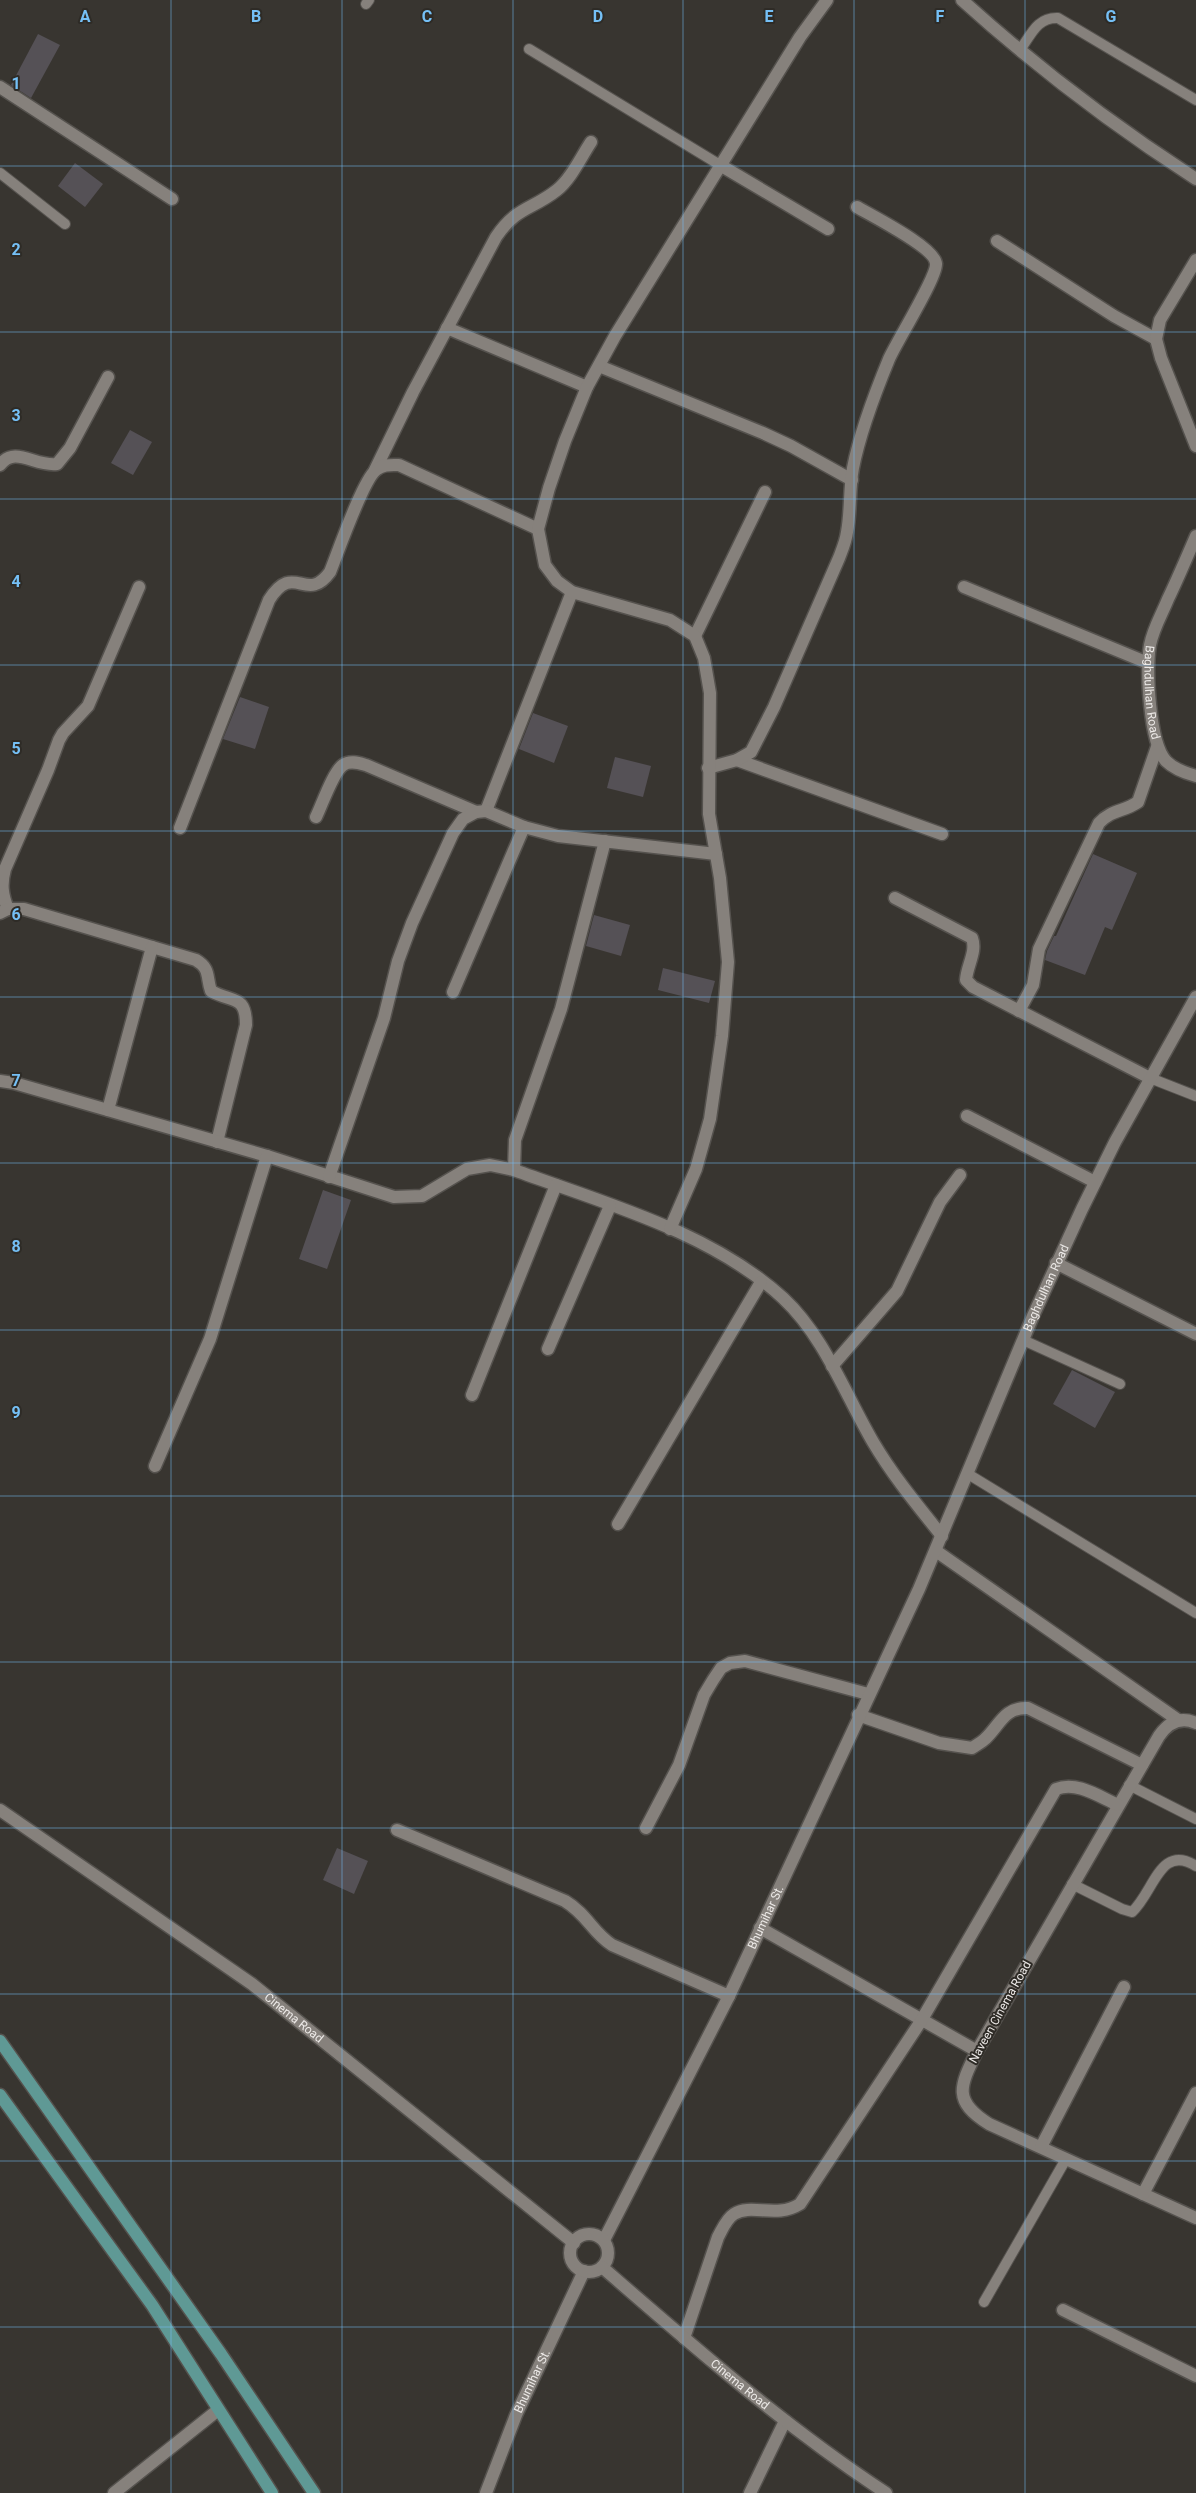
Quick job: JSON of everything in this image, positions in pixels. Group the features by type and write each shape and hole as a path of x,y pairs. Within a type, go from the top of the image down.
{"main road":[{"path":"0,2041 221,2354 314,2493"},
{"path":"0,2095 152,2305 272,2493"}],"street":[{"path":"670,1228 696,1169 710,1119 722,1036 728,962 716,854 709,814 710,693 704,658 695,636 670,620 572,592 557,581 545,565 538,529 565,441 587,387 720,165 800,37 827,0"},
{"path":"962,0 1020,50 1122,129 1196,179"},
{"path":"0,87 172,199"},
{"path":"180,828 269,600 277,587 286,582 313,586 322,584 330,572 367,484 496,237 506,221 559,188 591,142"},
{"path":"720,165 828,229"},
{"path":"708,768 737,760 751,752 757,743 839,558 847,533 852,480 859,443 886,366 932,278 936,264 933,254 857,207"},
{"path":"997,241 1114,316 1156,339"},
{"path":"1196,260 1160,320 1156,339 1161,358 1196,446"},
{"path":"447,328 587,387"},
{"path":"599,366 770,436 852,480"},
{"path":"0,465 6,457 14,454 46,465 56,464 70,448 108,377"},
{"path":"376,470 387,464 399,465 538,529"},
{"path":"695,636 765,492"},
{"name":"Baghdulhan Road","path":"1196,536 1157,624 1150,644 1148,664 1152,730 1157,747 1166,761 1180,772 1196,776"},
{"path":"139,587 88,706 59,740 5,869 2,879 4,911 24,909 196,960 205,965 209,973 211,991 243,1004 246,1013 246,1025 218,1142"},
{"path":"964,587 1148,664"},
{"path":"329,1177 384,1018 398,961 412,923 453,833 463,819 481,811 572,592"},
{"path":"1019,1011 1033,985 1039,950 1099,823 1107,814 1131,807 1138,802 1157,747"},
{"path":"737,760 942,834"},
{"path":"316,817 337,772 344,765 353,762 366,765 524,827 558,836 716,854"},
{"path":"452,992 524,827"},
{"path":"514,1170 515,1140 561,1009 605,841"},
{"path":"895,898 972,938 975,946 967,970 966,980 973,987 1150,1078"},
{"path":"108,1110 152,947"},
{"name":"Baghdulhan Road","path":"919,1589 1056,1263 1095,1182 1150,1078 1196,997"},
{"path":"0,1081 14,1083 267,1156 394,1197 422,1196 467,1168 490,1165 514,1170 670,1228 728,1258 783,1298 820,1344 874,1443 905,1490 942,1536"},
{"path":"967,1116 1095,1182"},
{"path":"155,1466 210,1339 267,1156"},
{"path":"832,1366 897,1291 940,1202 960,1175"},
{"path":"472,1395 556,1185"},
{"path":"548,1349 610,1206"},
{"path":"1056,1263 1196,1334"},
{"path":"618,1524 762,1282"},
{"path":"936,1551 1178,1720 1196,1723"},
{"name":"Bhumihar St.","path":"604,2240 729,1996 858,1715 919,1589"},
{"path":"646,1828 679,1765 704,1696 722,1668 730,1663 745,1661 868,1694"},
{"path":"858,1715 939,1743 972,1748 984,1740 1006,1713 1018,1708 1028,1708 1142,1765"},
{"name":"Naveen Cinema Road","path":"1178,1720 1166,1726 1072,1884 977,2051 965,2076 962,2095 972,2113 990,2124 1196,2218"},
{"path":"684,2338 718,2238 726,2222 734,2214 749,2210 789,2211 800,2204 920,2021 1056,1789 1075,1786 1118,1805"},
{"name":"Cinema Road","path":"0,1810 252,1984 574,2242"},
{"path":"397,1830 565,1901 580,1910 600,1937 612,1945 729,1996"},
{"path":"760,1928 920,2021 977,2051"},
{"path":"1041,2147 1124,1987"},
{"path":"1143,2194 1196,2092"},
{"path":"586,2234 592,2234 604,2240 608,2252 602,2267 596,2270 584,2271 575,2265 571,2259 570,2252 574,2242 586,2234"},
{"name":"Cinema Road","path":"602,2267 684,2338 785,2421 886,2493"},
{"name":"Bhumihar St.","path":"486,2493 516,2415 584,2271"},
{"path":"1063,2310 1196,2376"},
{"path":"114,2493 218,2410"},
{"path":"750,2493 785,2421"}],"lane":[{"path":"1020,50 1040,22 1048,18 1058,18 1196,100"},
{"path":"529,49 720,165"},
{"path":"0,173 65,224"},
{"path":"1150,1078 1196,1096"},
{"path":"1023,1340 1120,1384"},
{"path":"968,1474 1196,1613"},
{"path":"1130,1785 1196,1819"},
{"path":"1072,1884 1122,1910 1132,1912 1142,1903 1164,1866 1173,1859 1184,1859 1196,1866"},
{"path":"984,2302 1066,2159"}],"building":[{"path":"38,34 60,45 31,98 11,85"},
{"path":"75,163 103,184 85,207 58,186"},
{"path":"130,430 152,442 133,475 111,463"},
{"path":"240,697 269,707 255,749 223,739"},
{"path":"533,713 568,726 554,763 519,749"},
{"path":"615,757 651,766 643,797 607,788"},
{"path":"1093,854 1137,873 1112,930 1105,927 1085,975 1045,960 1047,951 1054,936 1056,936"},
{"path":"594,915 630,925 621,956 586,946"},
{"path":"663,968 715,981 709,1003 658,990"},
{"path":"323,1190 351,1200 327,1269 299,1259"},
{"path":"1072,1370 1115,1392 1095,1428 1053,1404"},
{"path":"337,1848 368,1861 354,1894 323,1880"}]}
